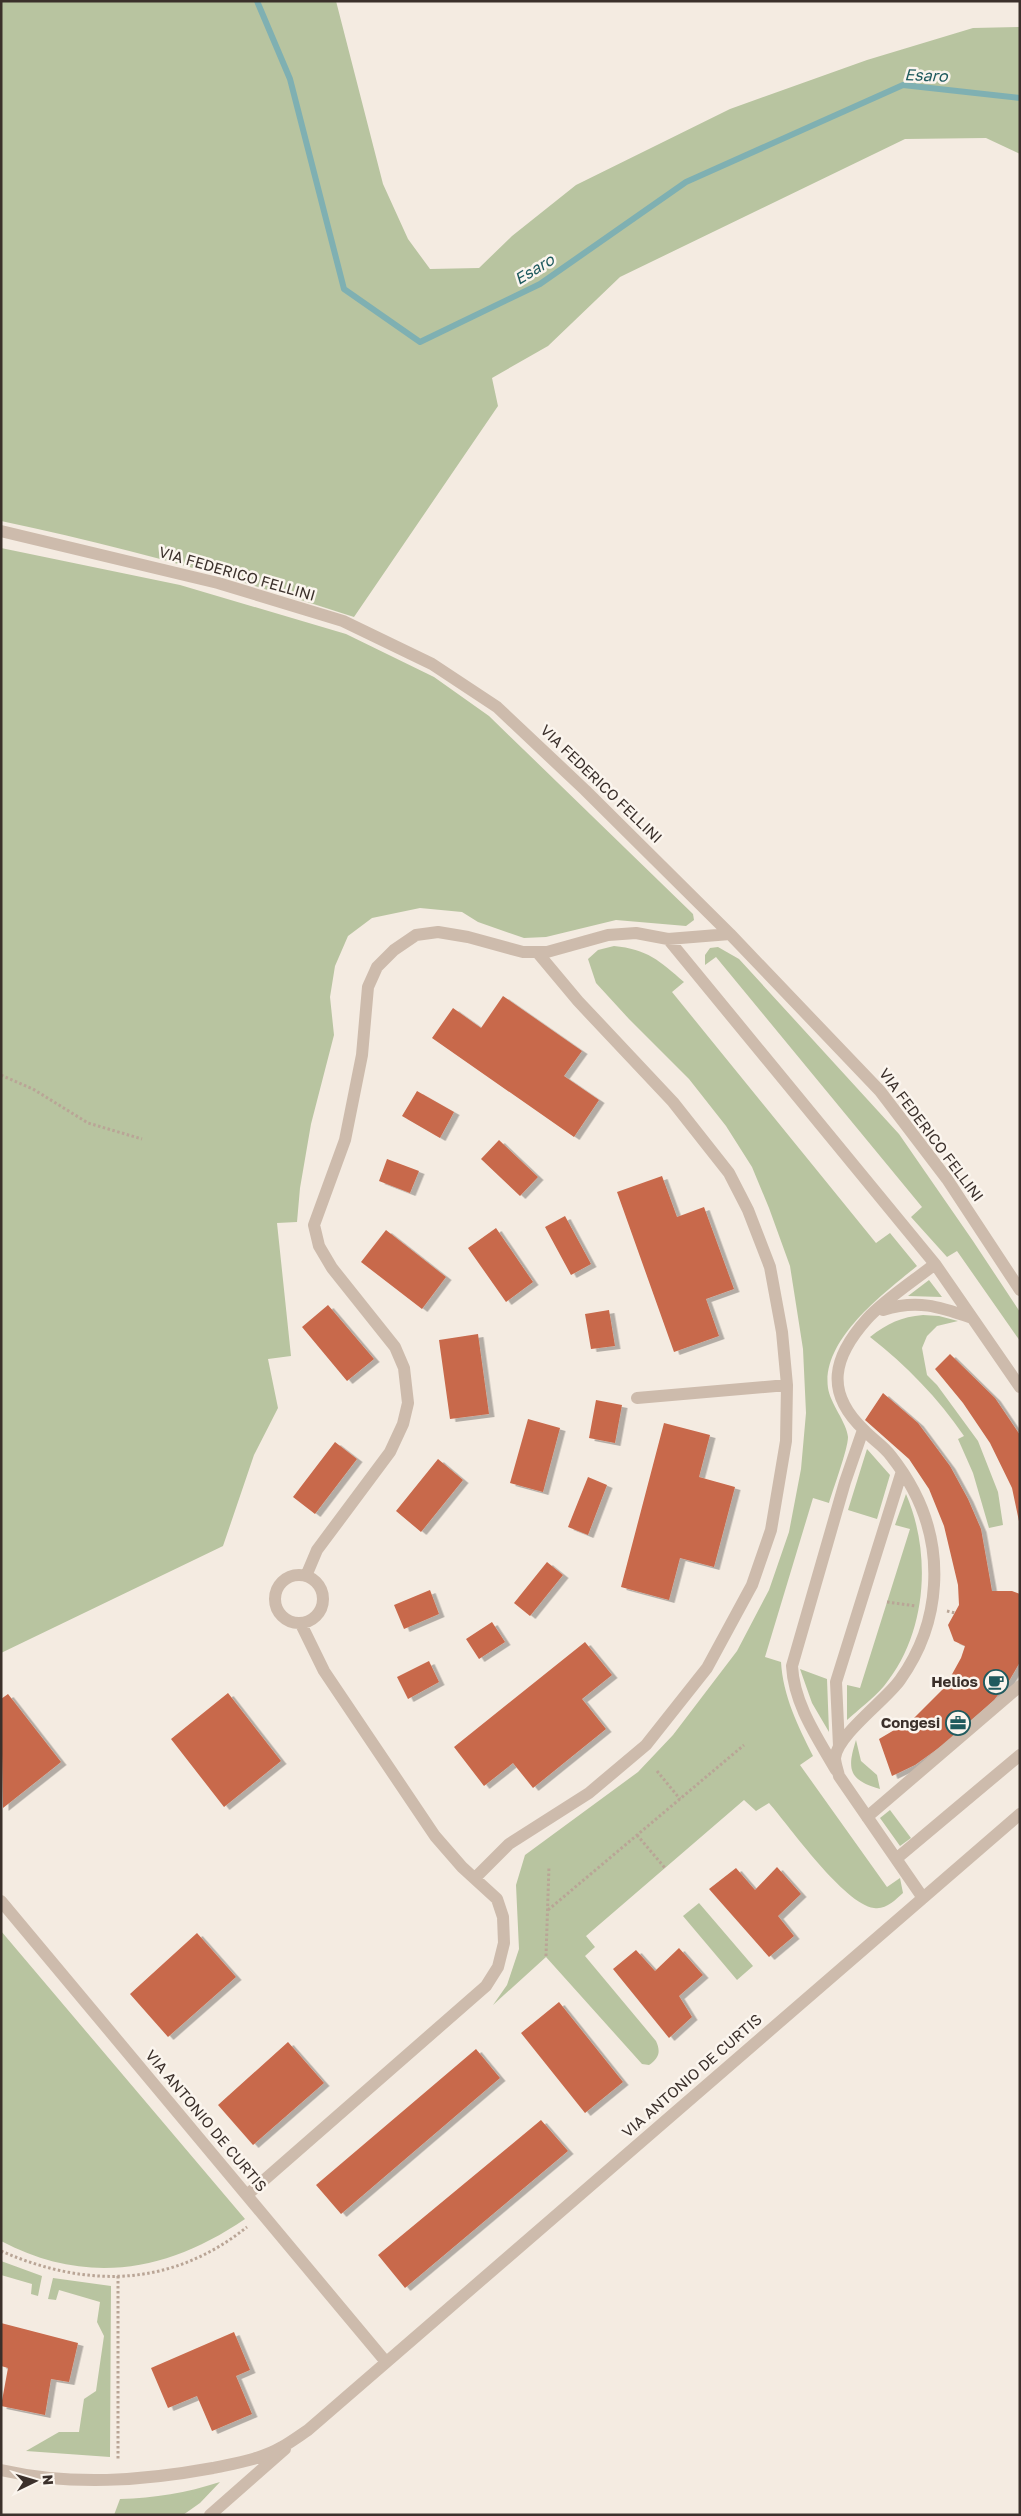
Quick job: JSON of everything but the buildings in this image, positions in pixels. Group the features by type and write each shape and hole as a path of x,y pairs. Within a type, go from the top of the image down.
{"street":[{"name":"VIA FEDERICO FELLINI","path":"1,531 218,584 334,619 432,664 497,706 585,790 730,934 880,1091 947,1179 1020,1290"},
{"path":"306,1576 317,1550 390,1452 403,1424 408,1403 408,1386 404,1368 395,1347 332,1268 319,1246 314,1225 345,1140 362,1055 368,987 377,967 394,950 416,935 438,932 468,937 523,952 547,952 608,935 636,933 668,939 730,934"},
{"path":"668,939 935,1264 1020,1387"},
{"path":"475,1878 509,1844 589,1793 646,1745 707,1668 752,1585 772,1530 786,1441 787,1385 782,1332 770,1267 748,1210 729,1173 673,1102 536,952"},
{"path":"839,1746 899,1682 923,1639 932,1607 934,1560 925,1512 916,1492 890,1454 848,1414 840,1399 836,1383 838,1368 844,1352 853,1338 874,1313 935,1264"},
{"path":"874,1313 902,1304 915,1303 942,1308 972,1318"},
{"path":"637,1398 787,1385"},
{"path":"863,1430 845,1482 792,1666 793,1681 811,1727 840,1776 923,1898"},
{"path":"840,1776 835,1758 839,1746 836,1682 902,1471"},
{"path":"292,1576 306,1576 318,1584 323,1598 320,1613 315,1618 301,1624 287,1621 282,1617 277,1612 274,1598 276,1591 285,1579 292,1576"},
{"path":"247,2195 486,1986 498,1967 504,1943 503,1917 497,1898 435,1836 324,1671 301,1624"},
{"path":"867,1817 1020,1686"},
{"path":"896,1859 1020,1755"},
{"name":"VIA ANTONIO DE CURTIS","path":"1,2470 60,2481 120,2480 170,2476 246,2461 281,2448 308,2430 1020,1814"},
{"name":"VIA ANTONIO DE CURTIS","path":"1,1902 386,2362"},
{"path":"210,2515 308,2430"}],"path":[{"path":"1,1075 33,1089 88,1123 142,1139"},
{"path":"548,1910 744,1745"},
{"path":"657,1772 680,1799"},
{"path":"637,1835 665,1868"},
{"path":"546,1956 549,1866"},
{"path":"1,2251 70,2274 98,2277 159,2272 200,2258 226,2244 247,2227"},
{"path":"118,2276 118,2460"}],"green space":[{"path":"1,1 336,1 383,184 408,239 430,269 479,268 512,236 576,185 730,109 867,60 973,28 1020,27 1020,154 986,138 905,139 620,277 548,346 492,378 498,406 354,617 267,589 179,564 1,521"},
{"path":"1,548 180,585 346,634 434,677 489,716 693,914 694,920 686,926 616,920 546,937 524,938 478,922 462,912 420,908 372,918 348,936 335,966 330,997 334,1035 311,1124 300,1188 297,1222 277,1223 291,1356 268,1359 278,1408 254,1455 223,1546 1,1653"},
{"path":"614,946 635,950 652,957 684,982 672,992 876,1243 890,1233 917,1266 872,1304 844,1335 834,1352 828,1370 828,1388 829,1394 847,1431 847,1443 829,1503 813,1498 765,1657 781,1662 788,1699 813,1756 800,1765 887,1887 900,1878 903,1893 890,1904 878,1908 862,1903 848,1893 818,1863 769,1803 756,1811 744,1800 586,1936 595,1947 585,1956 656,2041 658,2054 649,2065 642,2064 546,1957 493,2005 507,1985 519,1949 516,1885 525,1855 638,1772 673,1735 737,1651 769,1590 789,1532 801,1469 806,1413 803,1349 790,1266 769,1208 752,1167 726,1126 689,1079 596,983 588,959 598,950"},
{"path":"718,947 739,959 899,1134 1020,1312 1020,1341 957,1251 947,1257 911,1217 922,1207 716,957 705,965 705,955 710,948"},
{"path":"929,1280 942,1297 908,1296"},
{"path":"923,1315 939,1316 958,1321 937,1326 927,1336 922,1348 927,1375 937,1385 978,1441 998,1492 1003,1525 989,1528 973,1473 958,1439 964,1436 921,1383 897,1359 870,1337 895,1322 908,1317"},
{"path":"867,1449 890,1475 877,1519 848,1510"},
{"path":"906,1494 920,1542 922,1567 921,1593 917,1618 909,1642 898,1665 884,1686 871,1700 847,1720 847,1685 860,1688 910,1529 895,1525"},
{"path":"800,1669 827,1679 829,1732 812,1703"},
{"path":"856,1740 861,1761 877,1775 880,1789 861,1782 853,1772 851,1759"},
{"path":"890,1810 911,1838 900,1846 880,1818"},
{"path":"699,1903 753,1966 737,1980 683,1916"},
{"path":"1,1931 245,2219 216,2237 186,2251 156,2261 126,2267 95,2268 64,2264 33,2255 1,2241"},
{"path":"1,2261 42,2276 38,2296 31,2294 32,2284 1,2275"},
{"path":"53,2278 111,2286 110,2457 26,2451 59,2432 79,2432 84,2399 96,2391 104,2336 97,2322 100,2302 59,2290 56,2300 48,2299"},
{"path":"220,2482 200,2503 183,2515 114,2515 120,2499 170,2494"}],"waterway":[{"name":"Esaro","path":"257,1 290,79 344,289 420,342 540,284 686,182 903,85 1020,98"}],"place":[{"name":"Helios","path":"996,1682"},
{"name":"Congesi","path":"958,1723"}]}
